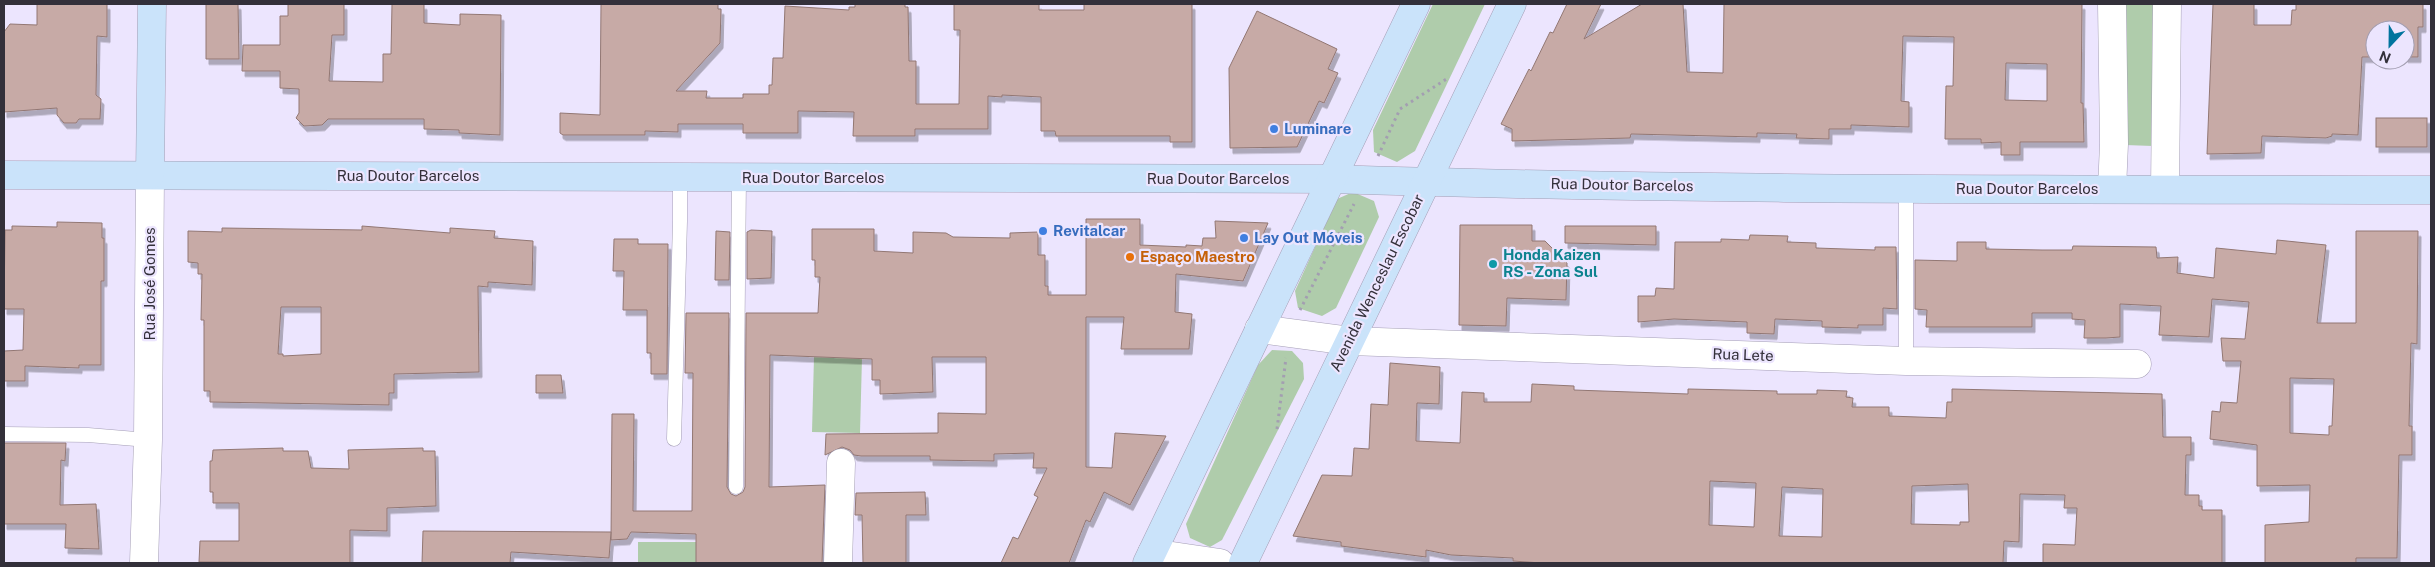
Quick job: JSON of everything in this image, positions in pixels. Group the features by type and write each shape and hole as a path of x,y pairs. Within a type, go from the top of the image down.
{"street":[{"name":"Rua José Gomes","path":"144,563 148,440 152,4"},
{"path":"1220,563 1149,558 1416,4"},
{"name":"Avenida Wenceslau Escobar","path":"1243,563 1512,4"},
{"path":"2112,4 2114,144 2112,189"},
{"path":"2165,189 2167,4"},
{"name":"Rua Doutor Barcelos","path":"4,175 1331,179 1426,183 1906,188 2431,190"},
{"name":"Rua Lete","path":"1259,329 1350,341 1906,361 2137,364"},
{"path":"838,563 841,463"}],"lane":[{"path":"674,439 680,177"},
{"path":"736,487 740,177"},
{"path":"1906,188 1906,361"},
{"path":"4,434 88,435 148,440"}],"path":[{"path":"1276,435 1289,333 1400,109 1451,75"}],"green space":[{"path":"1433,4 1485,4 1415,151 1397,162 1374,152 1373,130"},
{"path":"2126,4 2153,4 2153,146 2125,145"},
{"path":"1353,192 1374,201 1379,217 1336,308 1322,316 1298,308 1295,291 1337,199"},
{"path":"1272,350 1292,351 1303,363 1304,379 1222,540 1210,547 1190,538 1186,524 1258,365"},
{"path":"814,357 862,358 860,433 812,432"},
{"path":"638,542 696,542 696,563 638,563"}],"building":[{"path":"37,4 107,4 107,37 97,36 96,95 101,99 100,119 79,119 76,123 64,123 57,115 57,108 4,112 4,32 10,24 37,25"},
{"path":"206,4 238,4 239,59 206,59"},
{"path":"288,4 344,4 344,35 332,35 329,81 383,82 383,54 391,54 392,4 424,4 424,23 460,25 460,14 501,15 500,135 459,133 459,130 424,129 424,119 328,119 322,125 304,126 296,118 299,113 299,89 280,88 280,71 242,71 243,45 280,45 280,16 288,16"},
{"path":"601,4 718,4 718,9 721,9 720,43 676,91 707,91 706,98 743,98 743,94 769,94 769,85 772,85 773,58 783,58 785,6 849,10 849,7 855,7 855,4 905,4 905,7 908,7 909,61 916,61 916,104 959,104 960,30 954,30 954,4 1039,4 1039,10 1084,10 1084,4 1192,4 1192,142 1170,142 1170,136 1056,136 1055,131 1041,131 1041,97 1002,95 1002,97 988,96 988,129 915,129 915,136 853,136 854,112 798,111 798,133 743,133 743,124 678,124 678,132 645,131 645,135 563,135 560,133 560,113 600,115"},
{"path":"1567,4 1601,4 1584,39 1642,4 1683,4 1687,72 1723,73 1724,4 2082,4 2081,103 2083,103 2084,142 2020,142 2020,155 2001,155 2001,142 1981,143 1981,139 1945,139 1946,86 1953,86 1954,37 1903,36 1901,101 1909,102 1909,127 1851,125 1851,129 1829,129 1829,139 1796,138 1797,134 1757,133 1757,137 1631,134 1630,138 1512,141 1512,129 1501,124 1529,69 1531,71 1550,32 1553,33","holes":["2006,63 2047,64 2047,101 2005,100"]},
{"path":"2213,4 2254,4 2254,25 2291,25 2292,10 2296,10 2296,4 2423,4 2423,27 2418,27 2418,57 2415,57 2415,20 2365,20 2365,57 2362,57 2358,135 2332,134 2332,136 2326,138 2262,136 2261,153 2207,154"},
{"path":"1257,11 1337,49 1328,69 1338,73 1324,103 1319,101 1297,147 1230,148 1229,68"},
{"path":"2376,118 2427,118 2427,147 2376,147"},
{"path":"1086,219 1140,219 1140,245 1186,247 1186,245 1202,246 1203,238 1216,238 1215,221 1268,223 1243,281 1176,274 1175,312 1192,314 1189,349 1121,349 1124,317 1086,317 1086,467 1112,468 1115,433 1166,436 1130,505 1104,492 1090,522 1086,520 1069,563 1001,563 1013,537 1018,539 1038,497 1034,495 1047,468 1033,468 1034,453 994,454 994,461 930,460 930,456 854,455 850,450 842,447 825,455 826,434 938,433 938,413 986,414 986,357 932,357 933,392 880,394 880,380 872,380 872,359 770,355 769,487 825,485 822,563 696,563 696,534 631,532 627,539 611,540 612,414 634,414 633,511 692,511 693,373 685,373 686,313 729,313 727,487 731,494 736,496 743,492 745,487 746,313 818,313 820,277 815,277 815,260 812,260 812,229 874,229 874,251 913,253 913,232 946,233 953,237 1010,238 1010,233 1038,232 1038,255 1045,255 1045,286 1048,286 1048,295 1086,295"},
{"path":"57,222 102,223 104,281 101,281 101,365 79,365 79,368 25,366 25,381 4,381 4,351 23,350 24,309 4,309 5,230 12,230 12,226 57,227"},
{"name":"Honda Kaizen RS - Zona Sul","path":"1460,225 1532,225 1532,241 1545,241 1567,263 1566,300 1507,298 1506,326 1459,325"},
{"path":"362,226 450,233 450,228 495,231 494,238 533,241 532,285 488,282 488,287 478,286 479,372 394,374 394,393 389,393 389,405 210,402 210,391 204,391 204,320 201,320 202,274 198,274 198,263 188,262 188,231 222,232 222,228 362,230","holes":["281,307 321,307 321,354 283,356 283,354 278,354"]},
{"path":"1565,226 1656,226 1656,245 1565,243"},
{"path":"751,230 772,231 771,278 747,279 747,232"},
{"path":"716,231 730,232 729,280 715,280"},
{"path":"2356,231 2418,231 2417,344 2411,343 2409,426 2412,426 2412,455 2399,455 2397,558 2356,558 2356,563 2265,563 2265,525 2309,522 2310,485 2257,486 2257,445 2210,439 2212,411 2220,412 2221,402 2237,403 2241,361 2223,361 2221,338 2245,339 2249,302 2212,299 2209,337 2159,335 2161,306 2120,304 2120,337 2084,338 2085,320 2072,319 2072,313 2032,313 2032,327 1926,327 1927,310 1915,309 1915,260 1957,261 1957,242 1986,242 1986,249 2072,250 2073,246 2156,247 2157,258 2178,257 2177,273 2214,278 2216,248 2276,254 2277,240 2326,245 2317,323 2356,323","holes":["2290,378 2334,379 2332,426 2329,426 2329,435 2290,433"]},
{"path":"1750,235 1788,236 1787,242 1816,243 1816,248 1875,250 1875,247 1896,247 1897,309 1883,308 1883,325 1858,325 1858,328 1822,327 1822,321 1775,319 1774,334 1747,333 1747,322 1674,319 1638,322 1638,296 1655,296 1656,288 1674,289 1675,242 1721,242 1721,239 1749,240"},
{"path":"614,239 638,239 638,244 668,244 667,374 651,374 651,353 647,353 647,310 623,310 624,271 613,271"},
{"path":"1390,363 1440,367 1439,404 1417,403 1416,441 1460,443 1462,392 1484,393 1484,402 1531,402 1532,384 1574,386 1574,390 1688,394 1688,389 1777,391 1777,394 1817,394 1817,390 1847,391 1846,397 1853,398 1852,407 1889,407 1889,416 1946,418 1947,402 1952,402 1952,389 2162,394 2163,437 2191,437 2191,455 2186,455 2185,495 2199,495 2199,506 2202,506 2202,510 2222,510 2222,563 2043,563 2043,544 2075,545 2077,508 2064,508 2065,495 2020,494 2019,542 2004,541 2003,563 1541,563 1513,561 1513,558 1451,555 1426,550 1426,557 1341,546 1341,542 1293,536 1322,475 1352,476 1354,448 1369,449 1371,404 1388,405","holes":["1710,481 1756,483 1754,527 1709,525","1968,484 1969,522 1960,522 1960,525 1911,524 1912,486","1782,487 1823,489 1822,537 1779,536"]},
{"path":"536,375 561,375 563,393 536,393"},
{"path":"4,443 66,443 65,461 61,460 60,505 96,504 99,549 65,548 66,524 4,524"},
{"path":"283,448 283,451 308,451 311,468 349,469 348,450 423,448 423,451 435,451 436,506 387,508 387,531 350,530 350,563 199,562 200,541 239,541 239,503 213,503 213,492 210,492 210,461 212,461 213,450"},
{"path":"925,492 926,515 906,515 906,563 863,563 862,515 855,515 856,493"},
{"path":"423,531 611,532 609,558 511,552 510,563 422,563"}],"place":[{"name":"Luminare","path":"1274,129"},
{"name":"Revitalcar","path":"1043,231"},
{"name":"Lay Out Móveis","path":"1244,238"},
{"name":"Espaço Maestro","path":"1130,257"},
{"name":"Honda Kaizen RS - Zona Sul","path":"1493,264"}]}
